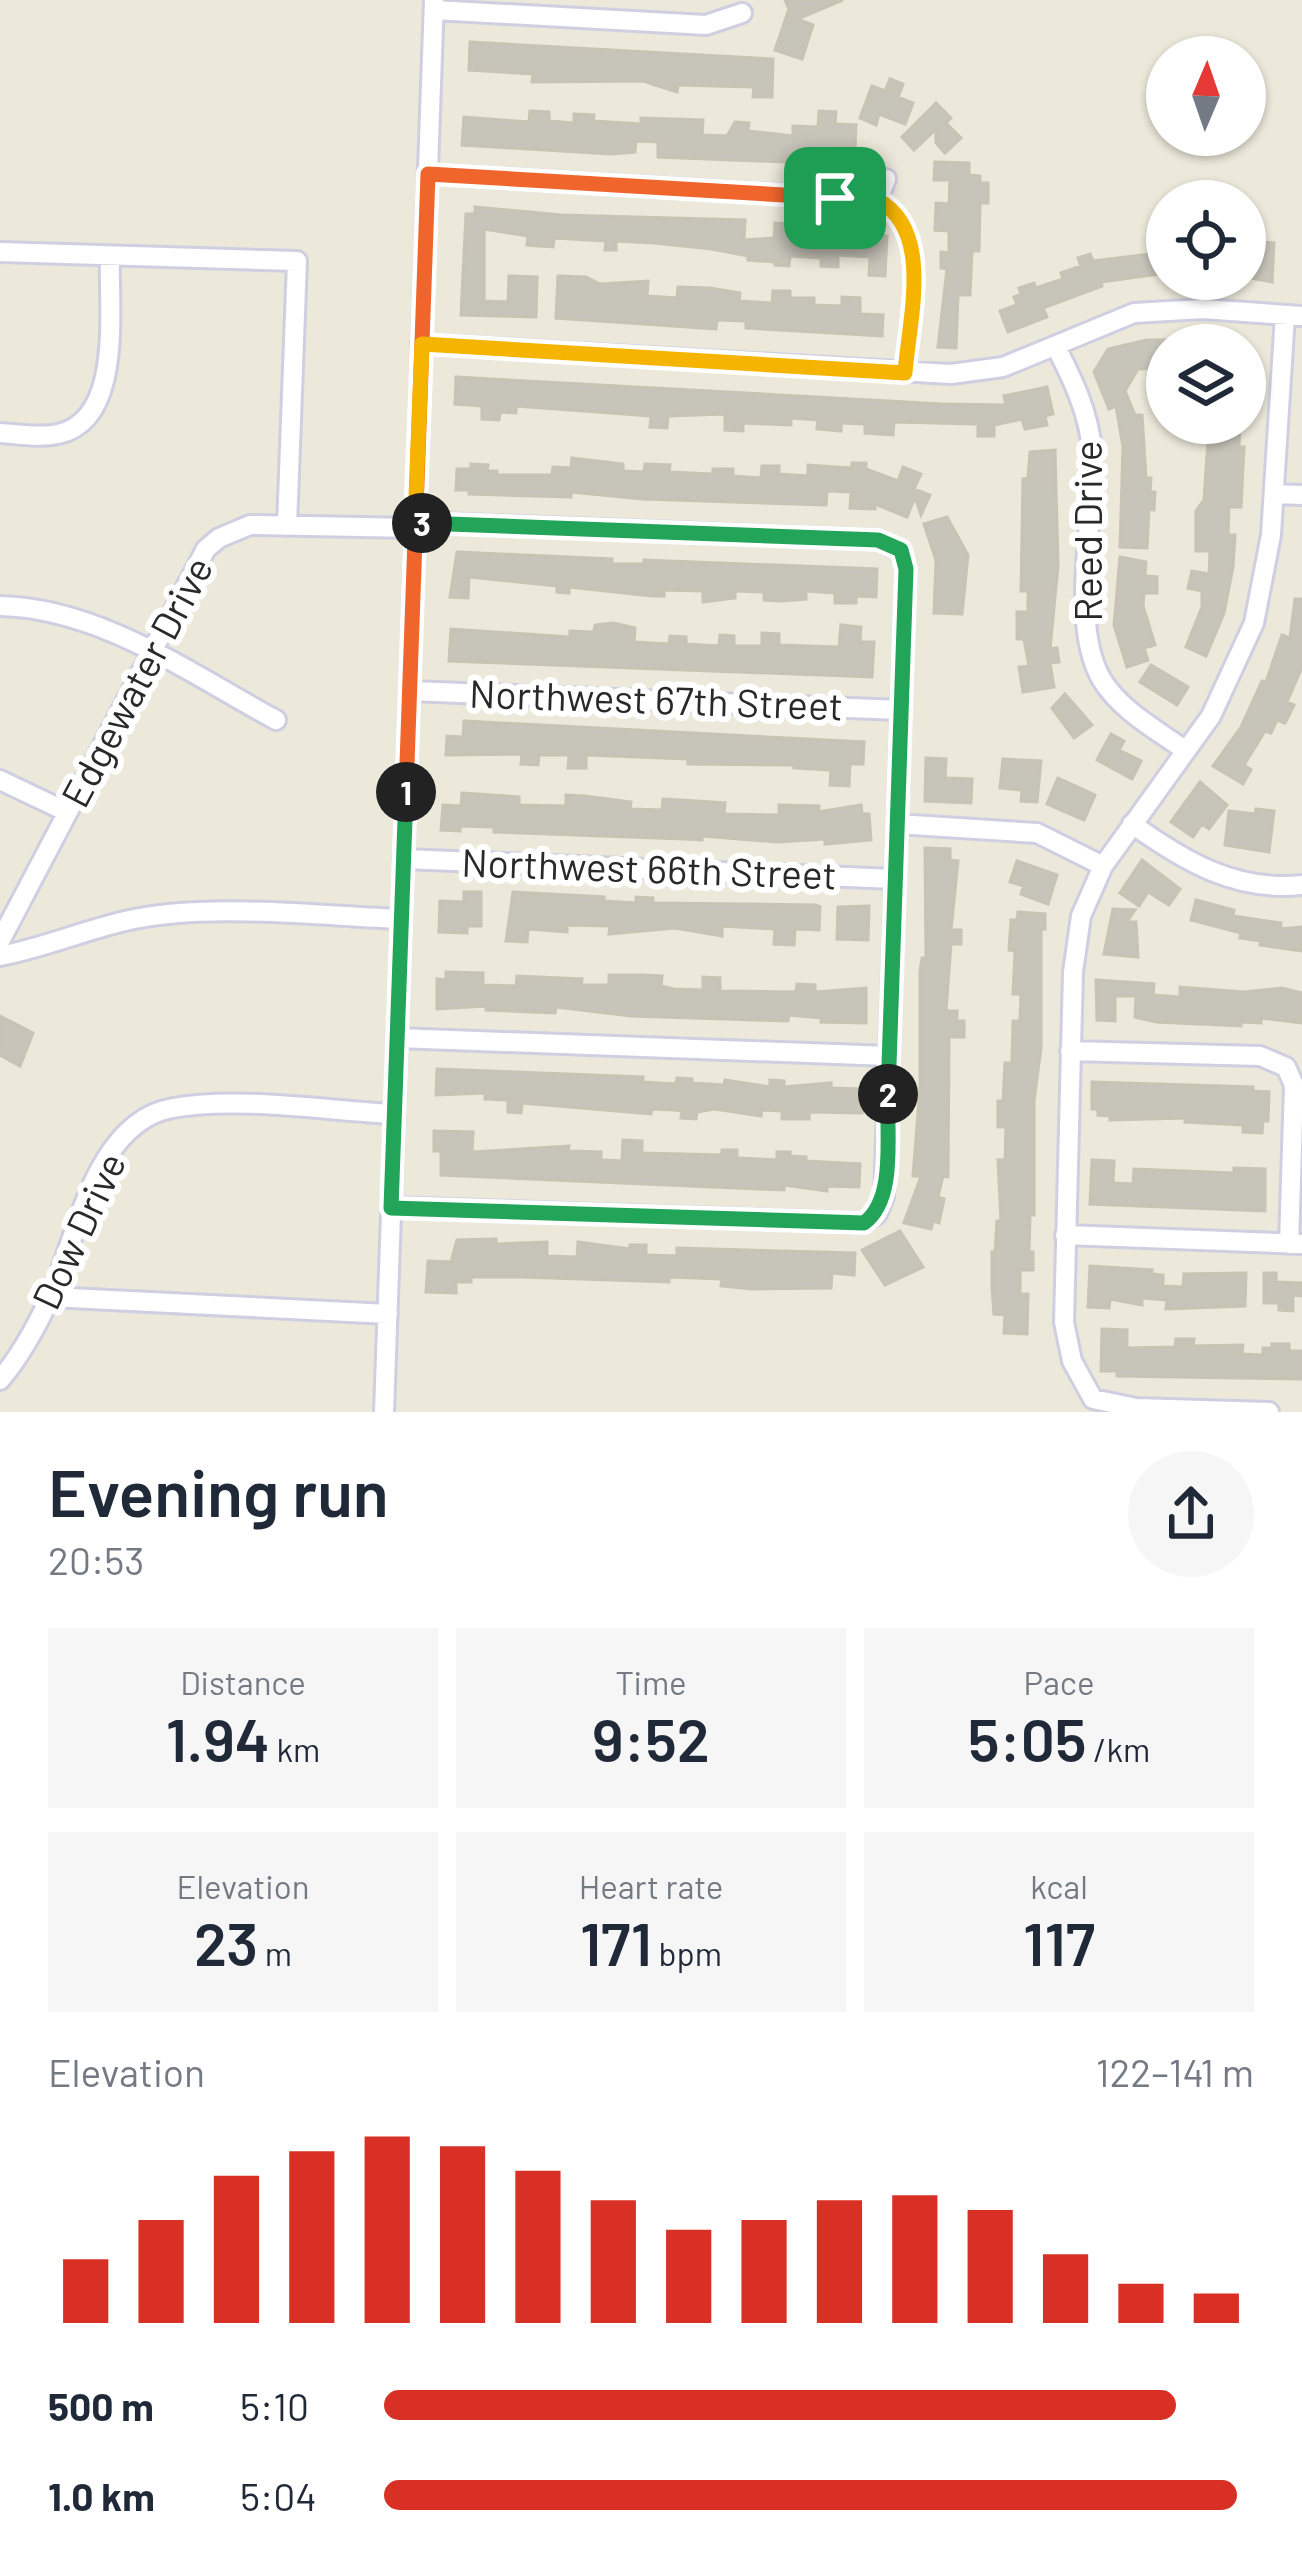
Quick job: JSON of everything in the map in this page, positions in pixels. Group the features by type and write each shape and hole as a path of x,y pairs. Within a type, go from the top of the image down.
{"street":[{"path":"384,1412 434,5 706,25 742,13"},
{"path":"428,174 878,200 898,214 911,245 905,373"},
{"path":"878,200 886,179"},
{"path":"0,252 297,261 287,526"},
{"path":"0,434 53,435 71,430 95,411 104,390 110,256"},
{"path":"422,344 951,374 1004,368 1111,321 1167,309 1294,315 1267,571 1254,623 1228,685 1103,866 1081,916 1070,1051 1065,1234 1064,1322 1081,1382 1093,1399 1108,1406 1269,1412"},
{"name":"Reed Drive","path":"1057,347 1090,434 1087,618 1093,658 1113,695 1186,751"},
{"path":"1274,494 1302,496"},
{"name":"Edgewater Drive","path":"0,940 206,549 235,529 415,525 878,540 901,550 906,569 901,710"},
{"path":"0,606 71,616 150,652 276,720"},
{"name":"Northwest 67th Street","path":"410,692 901,710"},
{"path":"391,1208 864,1223 877,1214 884,1197 901,710"},
{"path":"0,780 67,812"},
{"path":"897,824 1037,833 1103,866"},
{"path":"1132,824 1174,854 1220,876 1302,885"},
{"name":"Northwest 66th Street","path":"403,859 895,879"},
{"path":"0,956 39,949 126,921 190,913 402,919"},
{"path":"397,1038 889,1056"},
{"path":"1065,1234 1295,1244 1294,1097 1286,1067 1261,1056 1070,1051"},
{"name":"Dow Drive","path":"0,1380 20,1356 50,1297 105,1160 136,1123 167,1108 201,1105 394,1114"},
{"path":"50,1297 388,1314"}],"building":[{"path":"785,0 843,0 797,19 813,25 802,59 775,50 789,9"},
{"path":"470,42 773,59 772,97 753,97 754,87 678,85 677,92 643,81 532,82 533,74 469,70"},
{"path":"890,79 903,84 898,97 913,103 905,124 879,114 876,125 860,118 872,86 885,91"},
{"path":"936,103 961,138 945,153 936,143 936,129 914,150 902,137"},
{"path":"530,111 549,112 549,121 574,123 574,114 594,115 593,121 641,124 641,118 703,120 702,135 727,136 735,122 749,123 748,131 793,136 793,126 818,127 819,111 836,112 835,124 856,125 855,148 833,147 832,161 810,163 658,157 658,142 636,141 635,152 611,154 462,145 464,117 529,122"},
{"path":"935,162 969,163 969,175 988,183 988,203 980,203 979,251 972,251 970,295 958,295 956,348 938,347 947,269 941,268 941,252 949,253 949,231 935,230 936,203 949,204 950,180 934,180"},
{"path":"475,207 561,215 745,220 744,240 774,238 775,223 792,224 791,234 821,235 821,229 887,236 885,276 869,275 870,257 838,255 838,267 821,266 821,258 790,256 789,266 775,265 712,249 654,243 616,241 616,250 605,250 606,241 554,238 553,247 527,245 528,236 484,229 484,301 508,302 509,276 537,277 536,317 461,315 466,214 475,214"},
{"path":"1266,242 1274,243 1272,282 1266,281"},
{"path":"1090,254 1093,261 1146,255 1146,276 1101,282 1102,286 1043,308 1047,317 1008,332 1000,311 1017,305 1014,297 1021,294 1019,288 1063,279 1061,273 1081,266 1078,258"},
{"path":"558,276 586,277 600,284 648,281 647,296 677,298 678,287 740,293 739,301 772,303 773,291 790,291 790,298 814,298 814,305 842,306 842,297 860,298 860,314 883,315 882,336 746,328 746,321 717,320 716,329 556,318"},
{"path":"1146,340 1146,369 1138,369 1125,391 1135,415 1142,415 1146,478 1151,478 1150,492 1155,492 1147,548 1120,547 1123,447 1116,406 1109,409 1094,372 1108,349"},
{"path":"456,377 942,404 1006,405 1004,396 1047,387 1053,414 1045,416 1047,425 1025,429 1022,419 994,425 994,436 978,436 978,424 894,422 893,435 865,433 865,424 841,423 841,431 817,429 818,420 791,418 791,425 743,423 743,431 725,430 725,414 668,416 667,428 650,427 651,416 516,406 516,413 500,412 499,420 482,419 482,406 455,404"},
{"path":"1208,444 1244,447 1241,507 1229,507 1228,535 1235,535 1233,567 1224,613 1206,656 1186,647 1202,607 1202,591 1188,588 1192,571 1209,574 1210,551 1196,551 1196,511 1204,500"},
{"path":"1055,450 1058,566 1050,649 1057,648 1059,662 1050,663 1054,687 1023,692 1019,667 1029,666 1024,639 1017,639 1017,612 1028,612 1028,591 1021,591 1023,479 1028,478 1030,452"},
{"path":"572,458 623,464 623,471 644,472 645,464 670,465 669,472 713,474 713,469 733,469 733,476 761,478 762,466 779,466 779,474 808,476 808,465 852,468 852,463 866,463 866,469 898,481 903,467 921,474 914,489 930,495 921,515 915,497 907,517 875,504 875,509 850,508 851,492 827,491 826,505 456,490 457,469 471,469 471,464 488,465 487,471 497,471 497,475 552,475 553,467 571,468"},
{"path":"947,517 968,555 962,614 934,613 936,560 924,524"},
{"path":"457,552 612,559 612,564 644,564 644,560 877,569 876,597 856,596 856,603 835,603 835,593 806,591 806,599 781,601 764,600 764,592 735,591 735,598 703,602 703,591 664,590 664,596 652,596 569,587 569,593 557,592 557,586 469,577 468,598 450,597"},
{"path":"1120,557 1146,562 1145,576 1157,577 1157,593 1144,593 1143,606 1155,645 1144,648 1148,660 1127,667 1114,625"},
{"path":"1295,599 1302,599 1302,667 1287,702 1294,705 1285,723 1277,720 1271,733 1265,731 1244,765 1251,770 1243,784 1213,766 1241,727 1262,681 1266,682 1282,635 1290,638"},
{"path":"595,625 635,628 634,642 669,644 670,636 686,637 686,644 719,646 720,635 734,636 734,646 762,646 762,633 779,634 779,645 839,647 841,625 861,627 860,642 874,642 872,677 449,661 451,629 570,637 570,631 594,632"},
{"path":"1151,665 1188,687 1177,705 1140,682"},
{"path":"1065,694 1092,725 1074,738 1052,708"},
{"path":"464,721 864,742 863,764 850,764 849,786 830,785 831,770 794,765 688,764 688,759 586,755 586,768 568,768 569,755 539,755 538,765 521,764 522,754 446,755 447,736 463,737"},
{"path":"1111,734 1124,741 1119,750 1141,761 1132,779 1097,760"},
{"path":"926,758 946,759 945,778 972,779 971,803 925,801"},
{"path":"1003,759 1041,761 1037,802 1021,801 1022,790 1000,788"},
{"path":"1058,778 1095,795 1084,820 1047,804"},
{"path":"1200,782 1227,805 1209,829 1202,824 1193,837 1171,822"},
{"path":"462,793 519,797 519,805 566,806 566,795 631,802 630,809 662,810 663,799 725,803 724,814 779,815 779,805 819,806 818,812 861,805 862,814 869,814 871,840 825,844 825,839 778,842 702,836 702,840 494,832 494,827 460,826 460,831 441,830 443,805 461,806"},
{"path":"1256,809 1274,811 1269,852 1225,845 1229,811 1255,814"},
{"path":"925,848 950,849 950,860 958,861 951,930 961,930 961,944 951,944 946,1011 957,1011 957,1021 964,1021 964,1037 949,1037 948,1177 943,1176 938,1197 944,1199 939,1223 933,1221 931,1229 904,1223 921,1176 913,1176 920,1088 920,972 922,958 926,958"},
{"path":"1142,860 1180,889 1169,905 1148,892 1139,906 1120,893"},
{"path":"1017,861 1057,875 1048,904 1021,894 1024,886 1010,882"},
{"path":"464,892 481,892 481,926 467,926 467,933 439,932 440,901 464,902"},
{"path":"513,892 636,903 636,897 653,898 653,903 816,905 820,907 819,930 795,929 794,945 774,944 775,929 722,926 722,936 675,928 609,934 610,926 567,925 567,932 528,929 527,942 506,941"},
{"path":"1196,900 1234,910 1233,916 1281,923 1280,929 1302,927 1302,951 1260,945 1261,941 1240,938 1241,933 1191,920"},
{"path":"869,906 868,940 837,939 838,907"},
{"path":"1113,909 1135,910 1127,922 1136,922 1138,957 1104,954"},
{"path":"1018,912 1045,914 1041,1048 1034,1101 1034,1215 1030,1214 1033,1270 1020,1270 1020,1294 1028,1294 1027,1334 1004,1333 1005,1315 994,1314 992,1288 992,1252 997,1221 1001,1221 998,1160 1005,1160 1006,1127 998,1127 998,1101 1003,1101 1005,1063 1012,1063 1013,1021 1020,1021 1021,994 1013,994 1015,951 1009,950 1011,920 1017,920"},
{"path":"446,972 483,973 483,985 516,986 517,976 609,985 609,975 643,975 662,976 661,986 674,989 703,990 703,977 720,978 720,991 796,992 797,984 815,985 815,992 866,988 866,1023 821,1022 822,1018 789,1015 788,1021 631,1016 556,1007 555,1013 486,1010 486,1006 437,1009 437,979 446,980"},
{"path":"1096,980 1154,984 1153,995 1180,997 1180,987 1244,992 1282,988 1302,993 1302,1023 1261,1018 1261,1023 1241,1022 1241,1026 1156,1022 1135,1017 1136,996 1115,996 1115,1021 1097,1020"},
{"path":"0,1016 33,1033 20,1066 0,1055"},
{"path":"437,1069 643,1077 643,1082 676,1084 677,1078 770,1087 770,1080 784,1081 784,1087 831,1083 831,1088 862,1089 862,1113 809,1112 809,1119 782,1119 782,1111 762,1110 761,1116 715,1109 697,1112 696,1119 681,1118 682,1111 675,1110 652,1109 651,1114 522,1103 521,1113 508,1112 508,1100 485,1099 485,1093 436,1095"},
{"path":"1092,1082 1253,1087 1253,1091 1269,1092 1268,1121 1263,1121 1262,1133 1243,1132 1243,1125 1185,1122 1186,1118 1110,1120 1092,1109"},
{"path":"434,1131 473,1132 472,1152 569,1146 568,1151 601,1152 601,1160 622,1161 623,1140 642,1141 642,1153 722,1155 722,1150 737,1150 737,1158 777,1160 777,1152 790,1152 806,1161 860,1164 859,1187 827,1186 827,1191 784,1185 784,1190 441,1175 441,1151 434,1151"},
{"path":"1092,1160 1114,1161 1113,1183 1133,1184 1134,1169 1234,1173 1234,1168 1265,1169 1265,1211 1090,1204"},
{"path":"900,1231 923,1267 885,1285 862,1250"},
{"path":"496,1239 496,1244 547,1242 547,1256 577,1257 578,1242 630,1249 630,1245 646,1245 646,1255 677,1256 677,1248 855,1253 854,1275 832,1273 831,1288 752,1289 721,1286 722,1279 471,1277 471,1282 456,1282 456,1293 426,1292 428,1261 451,1262 457,1240"},
{"path":"1090,1266 1152,1270 1152,1274 1163,1275 1163,1286 1183,1287 1184,1274 1246,1273 1245,1306 1166,1309 1167,1300 1142,1298 1142,1305 1110,1299 1109,1308 1088,1307"},
{"path":"1264,1273 1276,1273 1276,1282 1302,1283 1302,1296 1293,1295 1293,1311 1279,1310 1279,1303 1264,1303"},
{"path":"1102,1329 1127,1330 1127,1348 1175,1347 1176,1339 1194,1339 1193,1346 1243,1345 1242,1354 1263,1355 1263,1348 1272,1348 1272,1344 1289,1344 1289,1351 1302,1351 1302,1379 1117,1376 1117,1371 1101,1371"}],"route":[{"path":"835,198 428,174 415,528 410,692 391,1208 864,1223 882,1206 906,569 901,550 878,540 415,522 422,344 905,373 913,259 905,225 878,200 835,198"}]}
